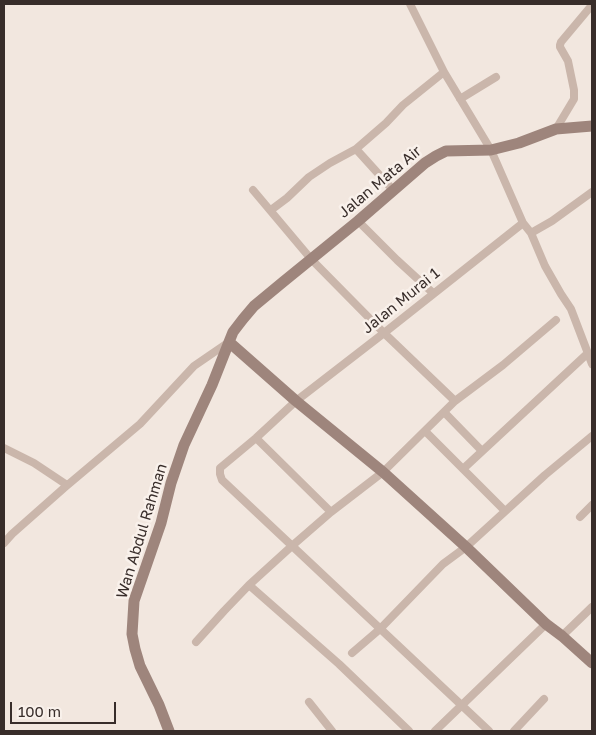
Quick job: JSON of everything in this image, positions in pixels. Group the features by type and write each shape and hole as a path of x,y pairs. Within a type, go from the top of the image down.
{"street":[{"path":"410,4 444,72 490,150 545,266 571,309 592,364"},
{"path":"556,130 574,98 569,68 560,45 592,5"},
{"path":"271,210 309,178 330,163 356,149 386,123 403,105 444,72"},
{"path":"460,99 496,77"},
{"name":"Jalan Mata Air","path":"229,342 233,332 254,306 358,221 425,163 436,156 446,151 490,150 519,143 556,130 592,126"},
{"path":"356,149 393,190"},
{"path":"253,190 311,259 455,401"},
{"path":"531,233 552,221 592,192"},
{"path":"358,221 433,293"},
{"name":"Jalan Murai 1","path":"293,545 222,480 220,468 256,438 296,400 523,223"},
{"path":"196,642 249,585 293,545 331,512 383,472 455,401 556,320"},
{"path":"4,543 67,485 140,424 194,366 229,342 383,472 466,547 546,624 592,664"},
{"name":"Wan Abdul Rahman","path":"170,731 140,666 135,649 132,634 134,601 161,523 171,483 184,446 229,342"},
{"path":"463,469 588,353"},
{"path":"444,412 482,451"},
{"path":"425,431 505,511"},
{"path":"352,653 380,629 442,564 466,547 545,474 592,436"},
{"path":"256,438 331,512"},
{"path":"4,448 34,463 67,485"},
{"path":"580,516 592,505"},
{"path":"293,545 489,731"},
{"path":"249,585 339,664 409,731"},
{"path":"562,636 592,607"},
{"path":"435,731 546,624"},
{"path":"514,731 544,699"},
{"path":"309,702 332,731"}]}
